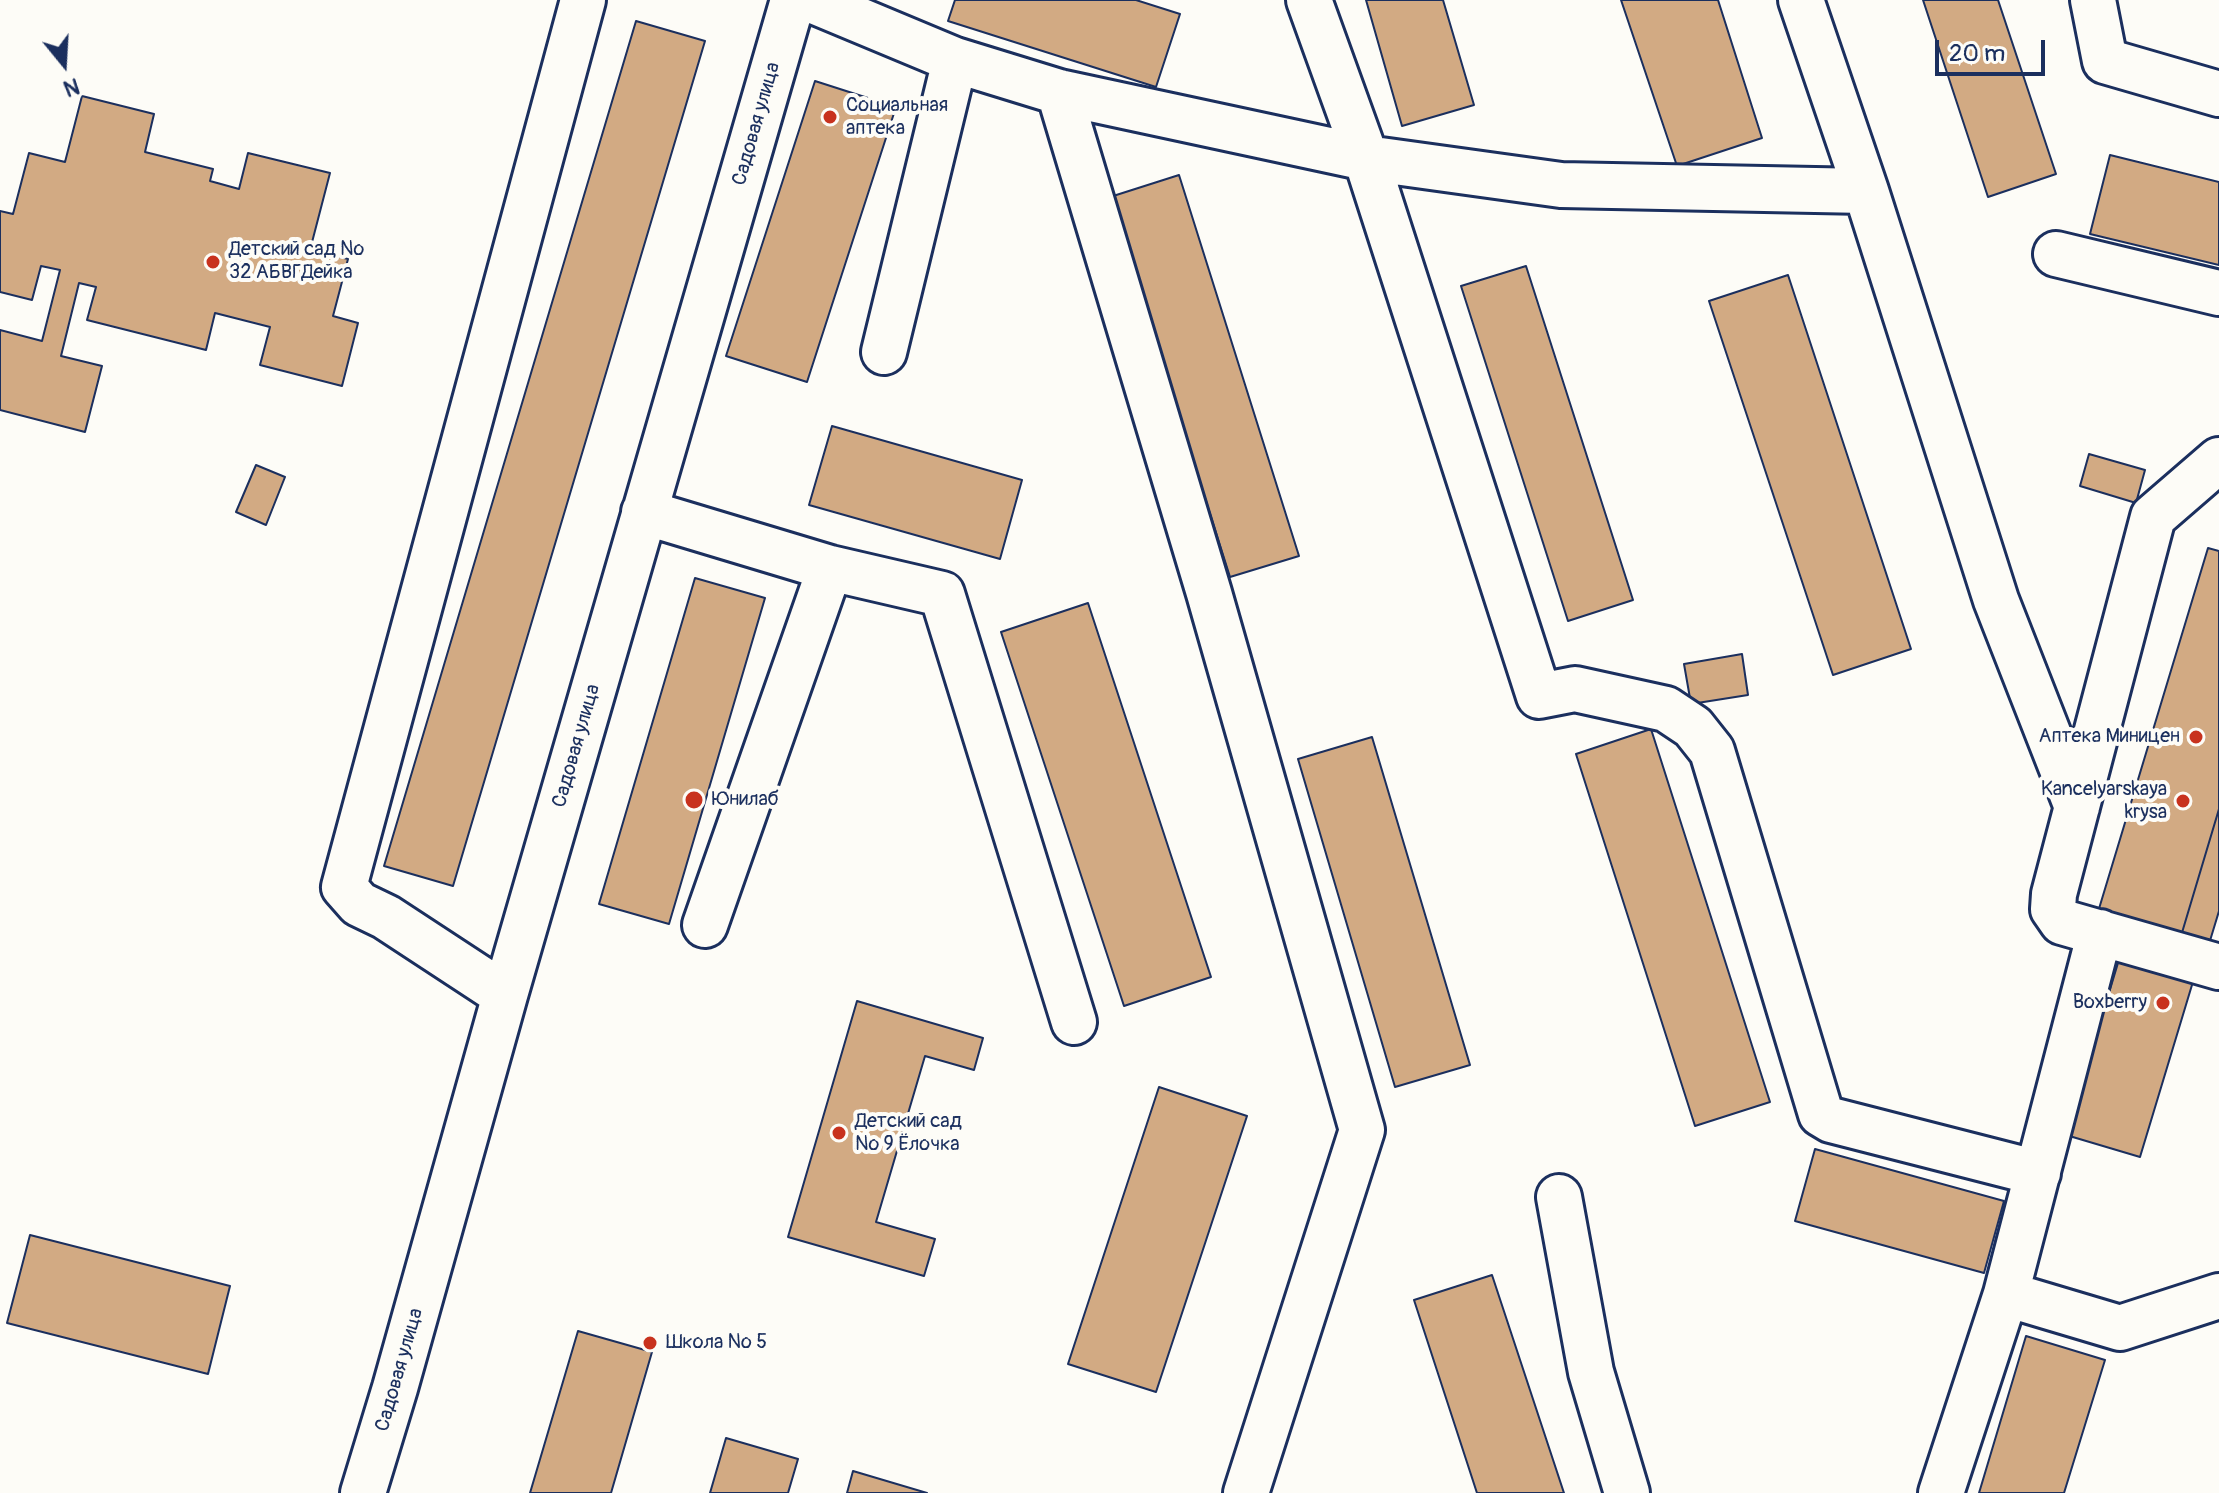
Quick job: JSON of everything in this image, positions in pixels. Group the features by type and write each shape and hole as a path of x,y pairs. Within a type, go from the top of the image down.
{"street":[{"path":"505,995 386,917 359,904 344,887 583,0"},
{"name":"Садовая улица","path":"363,1493 793,0"},
{"path":"811,0 955,60 1059,92 1366,158 1561,185 1866,191"},
{"path":"1309,0 1366,158 1539,696 1575,689 1666,709 1693,727 1712,751 1821,1114 1831,1120 2038,1173"},
{"path":"1801,0 1866,191 1996,600 2077,807"},
{"path":"2093,0 2105,61 2219,94"},
{"path":"884,352 955,60"},
{"path":"1059,92 1204,578 1362,1130 1246,1493"},
{"path":"2056,254 2219,293"},
{"path":"2219,460 2153,517 2054,894 2053,909 2062,922 2219,967"},
{"path":"644,512 830,568 942,594 1074,1022"},
{"path":"705,925 830,568"},
{"path":"1941,1493 2006,1294 2100,932"},
{"path":"1559,1197 1591,1372 1627,1493"},
{"path":"2006,1294 2120,1328 2219,1296"}],"building":[{"path":"955,0 1136,0 1180,14 1156,87 948,21"},
{"path":"1366,0 1443,0 1474,105 1402,126"},
{"path":"1621,0 1718,0 1762,138 1677,166"},
{"path":"1923,0 1998,0 2056,174 1988,197"},
{"path":"636,21 705,41 453,886 384,866"},
{"path":"815,81 896,107 807,382 726,356"},
{"path":"82,96 154,114 145,152 213,169 210,181 239,189 248,153 330,173 310,250 348,259 333,316 358,323 342,386 260,365 270,327 215,313 206,350 87,320 96,287 79,283 61,356 102,366 85,432 0,410 0,330 42,341 60,270 41,266 32,300 0,292 0,211 13,214 29,153 65,162"},
{"path":"2110,155 2219,182 2219,265 2090,234"},
{"path":"1179,175 1299,556 1230,577 1110,197"},
{"path":"1526,266 1633,600 1568,621 1461,286"},
{"path":"1788,275 1911,649 1833,675 1709,301"},
{"path":"832,426 1022,480 1000,559 809,505"},
{"path":"2089,454 2145,470 2136,503 2080,486"},
{"path":"256,465 285,477 266,525 236,512"},
{"path":"2208,548 2219,551 2219,809 2181,936 2098,912"},
{"path":"695,578 765,598 669,924 599,904"},
{"path":"1088,603 1211,977 1124,1006 1001,632"},
{"path":"1742,654 1748,695 1691,704 1684,664"},
{"path":"1651,729 1770,1102 1695,1126 1576,754"},
{"path":"1372,737 1470,1065 1395,1087 1298,759"},
{"path":"2219,809 2219,911 2209,944 2181,936"},
{"path":"2121,953 2195,975 2140,1157 2066,1135"},
{"path":"857,1001 983,1038 974,1070 925,1056 876,1222 935,1239 924,1276 788,1237"},
{"path":"1159,1087 1247,1116 1156,1392 1068,1364"},
{"path":"1815,1149 2004,1201 1984,1273 1795,1221"},
{"path":"30,1235 230,1286 208,1374 7,1323"},
{"path":"1492,1275 1564,1493 1477,1493 1414,1300"},
{"path":"578,1331 652,1352 611,1493 530,1493"},
{"path":"2026,1336 2105,1360 2064,1493 1979,1493"},
{"path":"726,1438 798,1459 788,1493 710,1493"},
{"path":"853,1471 927,1493 847,1493"}],"place":[{"name":"Социальная аптека","path":"830,117"},
{"name":"Детский сад № 32 АБВГДейка","path":"213,262"},
{"name":"Аптека Миницен","path":"2196,737"},
{"name":"Юнилаб","path":"694,800"},
{"name":"Kancelyarskaya krysa","path":"2183,801"},
{"name":"Boxberry","path":"2163,1003"},
{"name":"Детский сад № 9 Ёлочка","path":"839,1133"},
{"name":"Школа № 5","path":"650,1343"}]}
